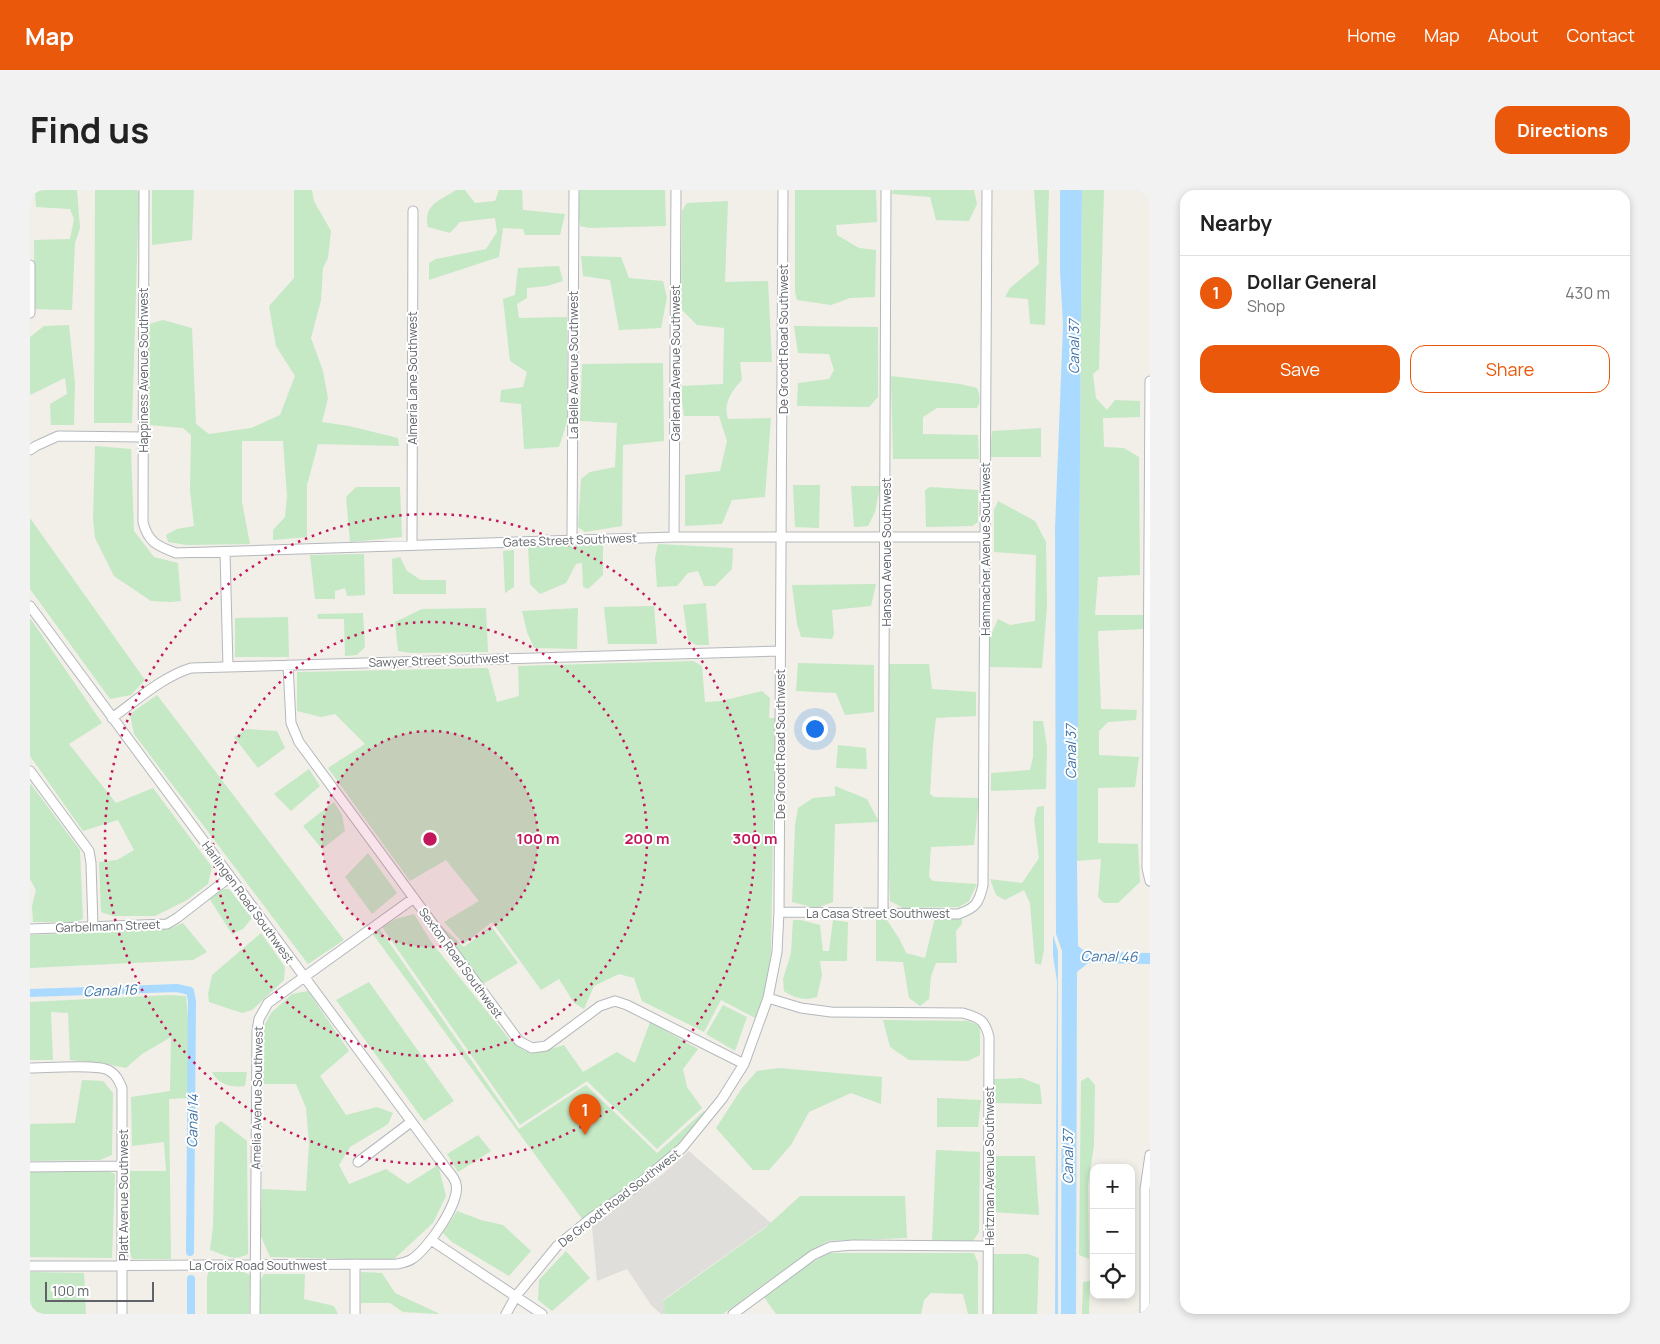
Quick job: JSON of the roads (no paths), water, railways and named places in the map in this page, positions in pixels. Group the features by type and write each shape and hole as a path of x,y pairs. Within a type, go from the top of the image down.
{"street":[{"name":"Happiness Avenue Southwest","path":"144,190 143,522 146,534 157,546"},
{"name":"La Belle Avenue Southwest","path":"572,539 574,190"},
{"name":"Garlenda Avenue Southwest","path":"674,537 676,190"},
{"name":"De Groodt Road Southwest","path":"506,1314 516,1296 557,1246 590,1219 633,1189 682,1148 722,1099 744,1064 768,998 777,952 779,912 783,190"},
{"name":"Hanson Avenue Southwest","path":"883,913 886,190"},
{"name":"Hammacher Avenue Southwest","path":"975,906 980,899 983,885 987,190"},
{"name":"Almeria Lane Southwest","path":"412,545 413,211"},
{"path":"30,266 30,313"},
{"path":"1150,381 1149,794 1147,868 1150,881"},
{"path":"30,450 58,436 143,437"},
{"name":"Gates Street Southwest","path":"157,546 176,553 572,539 674,537 985,537"},
{"path":"225,552 228,667"},
{"name":"Harlingen Road Southwest","path":"30,606 456,1183 455,1200"},
{"name":"Sawyer Street Southwest","path":"112,718 177,673 191,668 780,650"},
{"name":"Sexton Road Southwest","path":"288,665 291,723 298,742 519,1041 532,1048 546,1046 600,1006 615,1001 627,1005 744,1064"},
{"path":"30,771 89,851 91,863 92,927"},
{"name":"Garbelmann Street","path":"30,929 167,924 230,877"},
{"name":"Amelia Avenue Southwest","path":"255,1314 257,1031 259,1020 268,1003 414,898"},
{"name":"La Casa Street Southwest","path":"779,912 958,914 975,906"},
{"name":"Heitzman Avenue Southwest","path":"768,998 802,1008 831,1012 963,1012 981,1020 986,1026 989,1038 988,1314"},
{"name":"Platt Avenue Southwest","path":"30,1068 96,1068 108,1070 118,1077 123,1099 122,1314"},
{"path":"358,1162 411,1122"},
{"path":"1145,1314 1147,1284 1145,1189 1150,1155"},
{"path":"30,1167 123,1166"},
{"name":"La Croix Road Southwest","path":"30,1266 397,1264 413,1259 431,1240 455,1200"},
{"path":"431,1240 542,1314"},
{"path":"732,1314 813,1255 830,1247 853,1245 988,1246"},
{"path":"355,1264 355,1314"}],"water":[{"path":"1060,190 1082,190 1078,946 1086,952 1150,953 1150,964 1088,963 1077,972 1076,1314 1061,1314 1062,951 1056,934 1055,529 1063,325 1060,271"},
{"path":"1053,935 1058,951 1058,1314 1055,1314 1057,981 1053,956"}],"waterway":[{"name":"Canal 14","path":"30,993 177,988 190,991 192,1001 190,1252"},
{"name":"Canal 14","path":"191,1279 191,1314"}],"place":[{"name":"Dollar General","path":"585,1135"}],"water label":[{"name":"Canal 37","path":"1073,347"},
{"name":"Canal 37","path":"1070,752"},
{"name":"Canal 46","path":"1109,956"},
{"name":"Canal 16","path":"110,990"},
{"name":"Canal 37","path":"1067,1157"}]}
